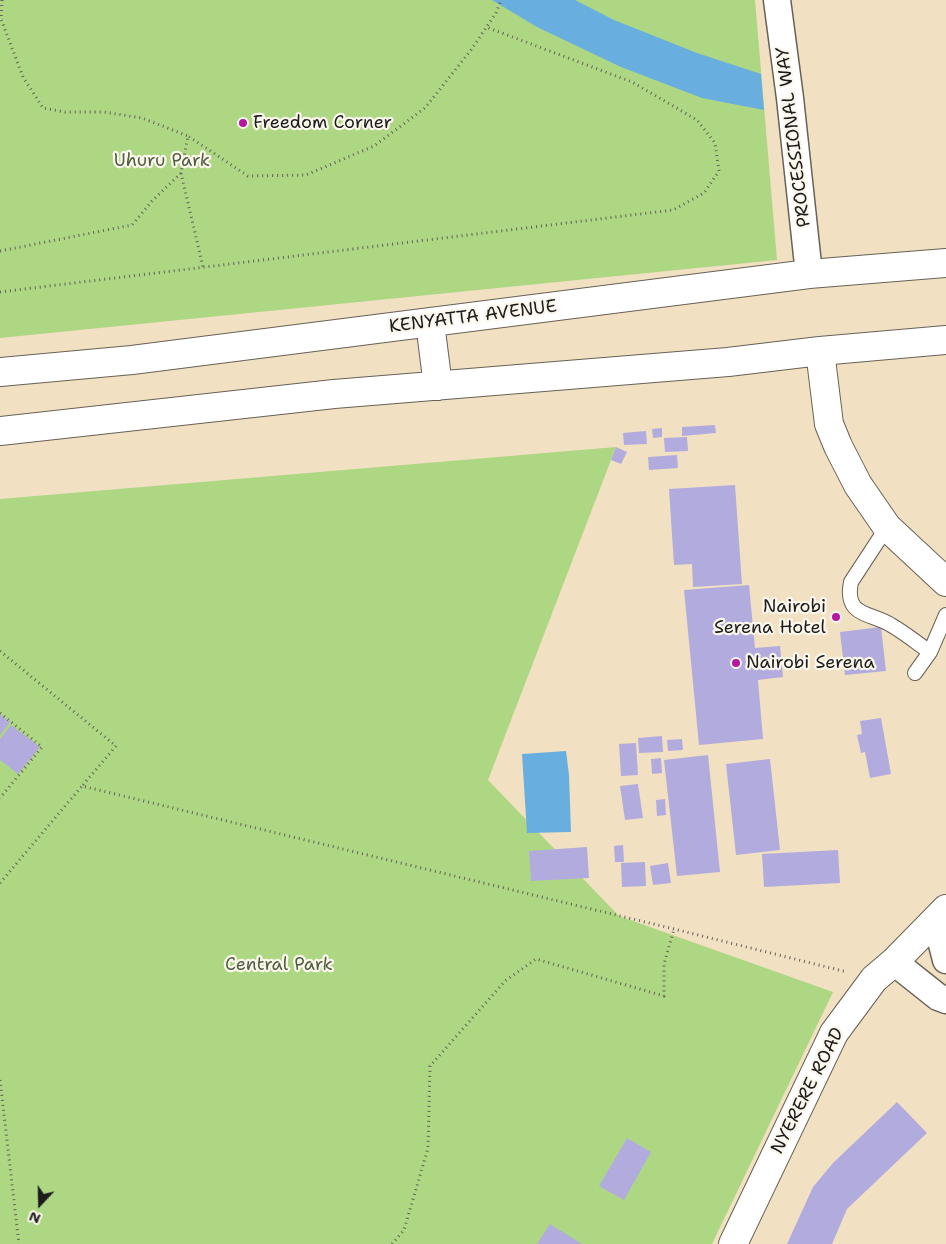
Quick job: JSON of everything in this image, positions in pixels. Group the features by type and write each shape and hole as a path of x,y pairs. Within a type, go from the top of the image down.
{"main road":[{"name":"KENYATTA AVENUE","path":"0,372 132,360 810,274 946,263"},
{"path":"430,323 438,386"},
{"path":"0,431 334,394 728,362 820,351 946,340"},
{"path":"820,351 830,424 838,446 858,485 887,527 946,582"},
{"name":"NYERERE ROAD","path":"733,1244 834,1033 884,971 941,915"}],"street":[{"name":"PROCESSIONAL WAY","path":"777,0 810,274"},
{"path":"941,915 946,960"},
{"path":"884,971 946,1000"}],"lane":[{"path":"887,527 851,582 851,600 854,608 860,613 890,624 930,652"},
{"path":"915,673 930,652 946,615"}],"path":[{"path":"2,0 0,20 23,77 43,108 65,112 104,112 142,118 188,136 248,176 306,175 374,146 425,108 471,50 496,13 501,0"},
{"path":"0,292 673,210 704,193 718,171 715,143 697,120 632,82 486,27"},
{"path":"188,136 181,173 203,267"},
{"path":"0,251 132,225 152,201 181,173"},
{"path":"0,651 116,746 0,883"},
{"path":"0,713 42,747 0,798"},
{"path":"82,786 674,929 884,971"},
{"path":"392,1244 404,1230 428,1148 430,1066 505,981 536,959 664,996 664,964 674,929"},
{"path":"0,1080 19,1244"}],"green space":[{"name":"Uhuru Park","path":"0,0 755,0 777,260 0,338"},
{"name":"Central Park","path":"616,447 488,780 619,916 833,992 712,1244 0,1244 0,499"}],"water":[{"path":"492,0 575,0 614,20 697,53 761,74 764,110 702,98 621,67 537,27"},
{"path":"566,751 569,775 571,832 527,833 522,754"}],"building":[{"path":"715,425 716,433 682,436 682,427"},
{"path":"662,428 662,437 653,438 652,429"},
{"path":"646,431 647,444 624,445 623,433"},
{"path":"687,437 688,451 665,452 664,438"},
{"path":"616,447 627,452 621,464 611,460"},
{"path":"677,455 678,468 649,470 648,457"},
{"path":"735,485 742,584 693,587 692,564 674,565 669,489"},
{"name":"Nairobi Serena","path":"749,585 755,648 780,646 783,677 758,680 763,739 699,745 684,590"},
{"path":"881,627 886,671 845,675 840,632"},
{"path":"0,714 10,722 0,735"},
{"path":"881,718 891,774 870,778 865,752 861,753 857,735 862,734 860,721"},
{"path":"11,725 40,747 18,774 0,760 0,739"},
{"path":"662,736 663,752 639,753 638,738"},
{"path":"682,739 683,750 668,751 667,740"},
{"path":"636,743 638,775 621,776 619,744"},
{"path":"708,755 720,872 677,876 664,760"},
{"path":"661,758 662,773 652,774 651,759"},
{"path":"770,759 780,850 736,855 726,764"},
{"path":"638,784 643,818 625,820 620,786"},
{"path":"665,799 666,815 657,816 656,800"},
{"path":"623,845 624,862 615,862 614,846"},
{"path":"587,847 589,878 531,881 529,851"},
{"path":"838,850 840,883 764,887 762,854"},
{"path":"645,862 646,886 622,887 621,863"},
{"path":"668,863 671,883 653,885 650,866"},
{"path":"897,1102 927,1133 847,1209 832,1244 787,1244 813,1187 833,1163"},
{"path":"627,1138 651,1152 624,1200 599,1186"},
{"path":"550,1224 582,1244 537,1244"}],"place":[{"name":"Freedom Corner","path":"243,123"},
{"name":"Nairobi Serena Hotel","path":"836,617"},
{"name":"Nairobi Serena","path":"736,663"}]}
